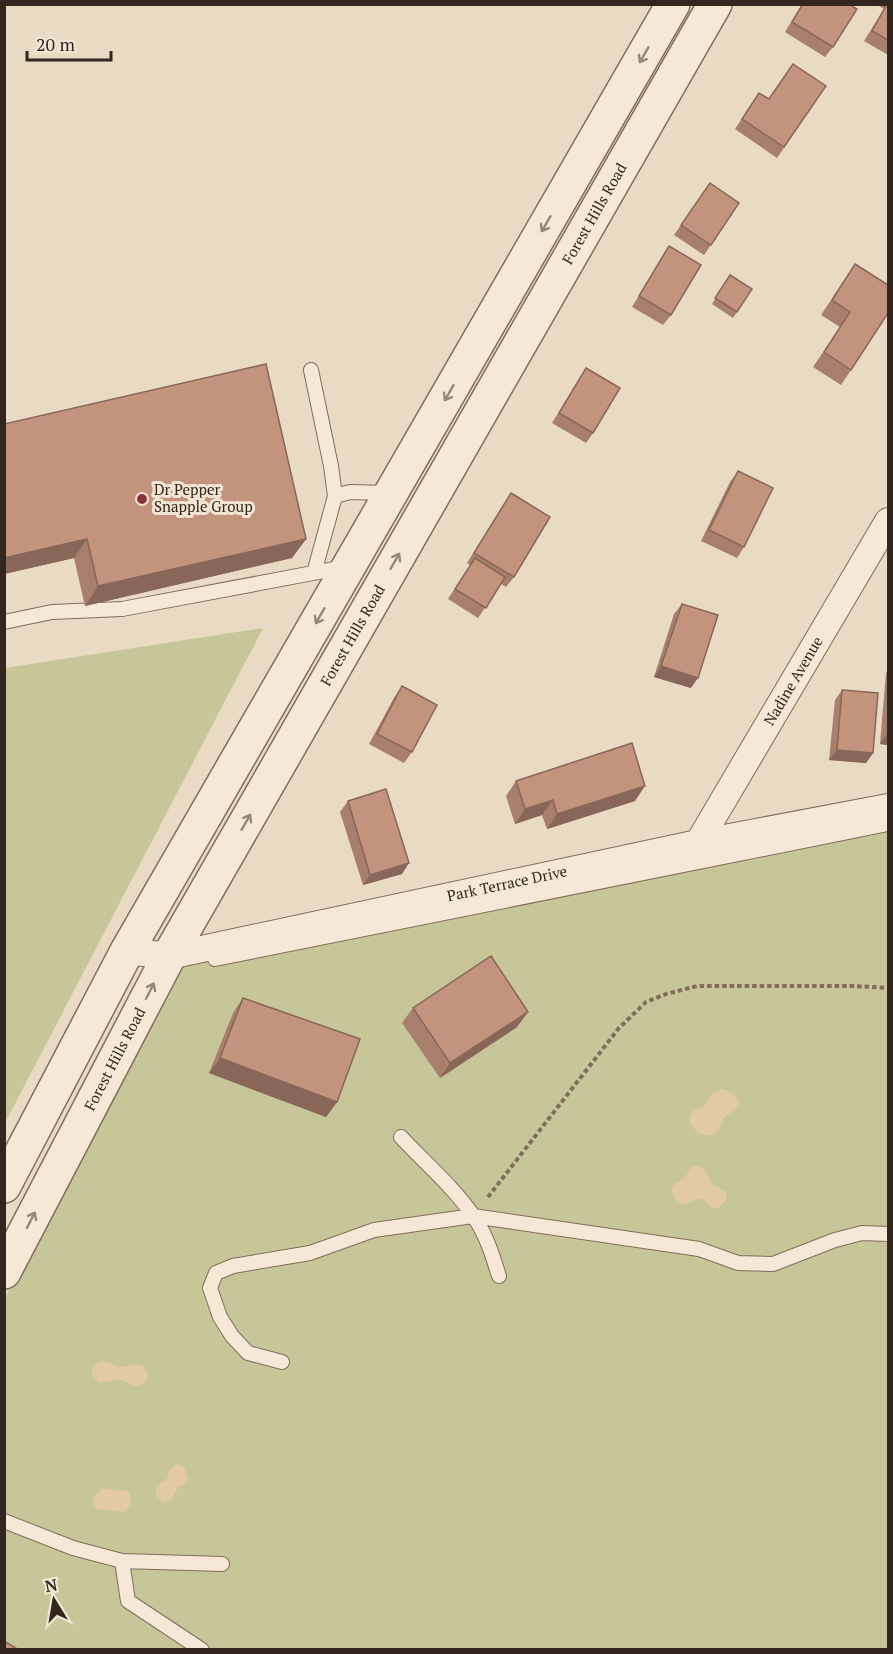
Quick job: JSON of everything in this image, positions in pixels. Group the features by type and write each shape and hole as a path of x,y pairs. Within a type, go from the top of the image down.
{"street":[{"path":"4,1186 127,951 673,4"},
{"name":"Forest Hills Road","path":"4,1272 169,956 715,4"},
{"path":"391,494 428,505"},
{"name":"Nadine Avenue","path":"698,843 888,521"},
{"name":"Park Terrace Drive","path":"127,951 169,956 698,843 888,807"}],"lane":[{"path":"311,370 331,466 334,496 314,573"},
{"path":"334,496 350,492 391,494"},
{"path":"4,622 52,612 122,609 349,566"},
{"path":"215,959 888,824"},
{"path":"401,1137 473,1216 488,1243 499,1276"},
{"path":"282,1362 248,1353 232,1336 220,1317 210,1288 216,1273 233,1266 310,1253 374,1230 473,1216 699,1249 738,1263 773,1263 835,1240 862,1233 888,1234"},
{"path":"4,1521 72,1548 123,1561 222,1564"},
{"path":"123,1561 128,1600 202,1650"}],"path":[{"path":"473,1216 619,1028 646,1002 697,986 888,988"}],"green space":[{"path":"263,628 5,1123 5,668"},
{"path":"888,815 888,1649 5,1649 4,1300 182,959"}],"sand":[{"path":"722,1089 733,1094 739,1104 724,1118 715,1133 707,1135 699,1133 690,1123 691,1114 704,1105 715,1092"},
{"path":"699,1166 704,1169 711,1183 726,1192 726,1200 718,1208 712,1208 702,1198 685,1204 679,1203 674,1198 672,1191 674,1185 685,1177 692,1167"},
{"path":"103,1361 120,1367 139,1364 146,1370 147,1380 138,1387 119,1379 100,1383 93,1378 92,1372 95,1365"},
{"path":"178,1464 184,1467 188,1479 177,1488 172,1500 164,1503 156,1497 156,1487 167,1479 170,1469"},
{"path":"102,1489 130,1493 131,1506 125,1512 95,1509 94,1498"}],"building":[{"path":"803,4 849,4 857,9 833,47 792,22"},
{"path":"888,5 888,40 872,31"},
{"path":"793,64 826,86 784,147 742,119 759,93 769,99"},
{"path":"710,183 739,203 711,245 681,225"},
{"path":"669,246 701,265 671,315 639,296"},
{"path":"855,264 888,285 888,313 851,370 824,352 850,312 832,300"},
{"path":"730,275 752,289 737,312 715,298"},
{"name":"Dr Pepper Snapple Group","path":"266,364 306,539 98,586 87,539 4,558 4,424"},
{"path":"586,368 620,388 593,433 559,413"},
{"path":"738,471 773,488 744,547 709,530"},
{"path":"511,493 550,517 514,577 474,553"},
{"path":"475,558 505,577 486,608 455,589"},
{"path":"682,604 718,615 698,678 661,666"},
{"path":"402,686 437,705 412,752 377,734"},
{"path":"842,690 878,693 873,753 837,750"},
{"path":"632,743 645,786 557,814 553,800 525,809 516,781"},
{"path":"386,789 409,863 370,875 348,801"},
{"path":"491,956 528,1012 450,1063 413,1008"},
{"path":"243,998 360,1039 337,1102 220,1058"},
{"path":"4,1641 19,1650 4,1650"}],"place":[{"name":"Dr Pepper Snapple Group","path":"142,499"}]}
